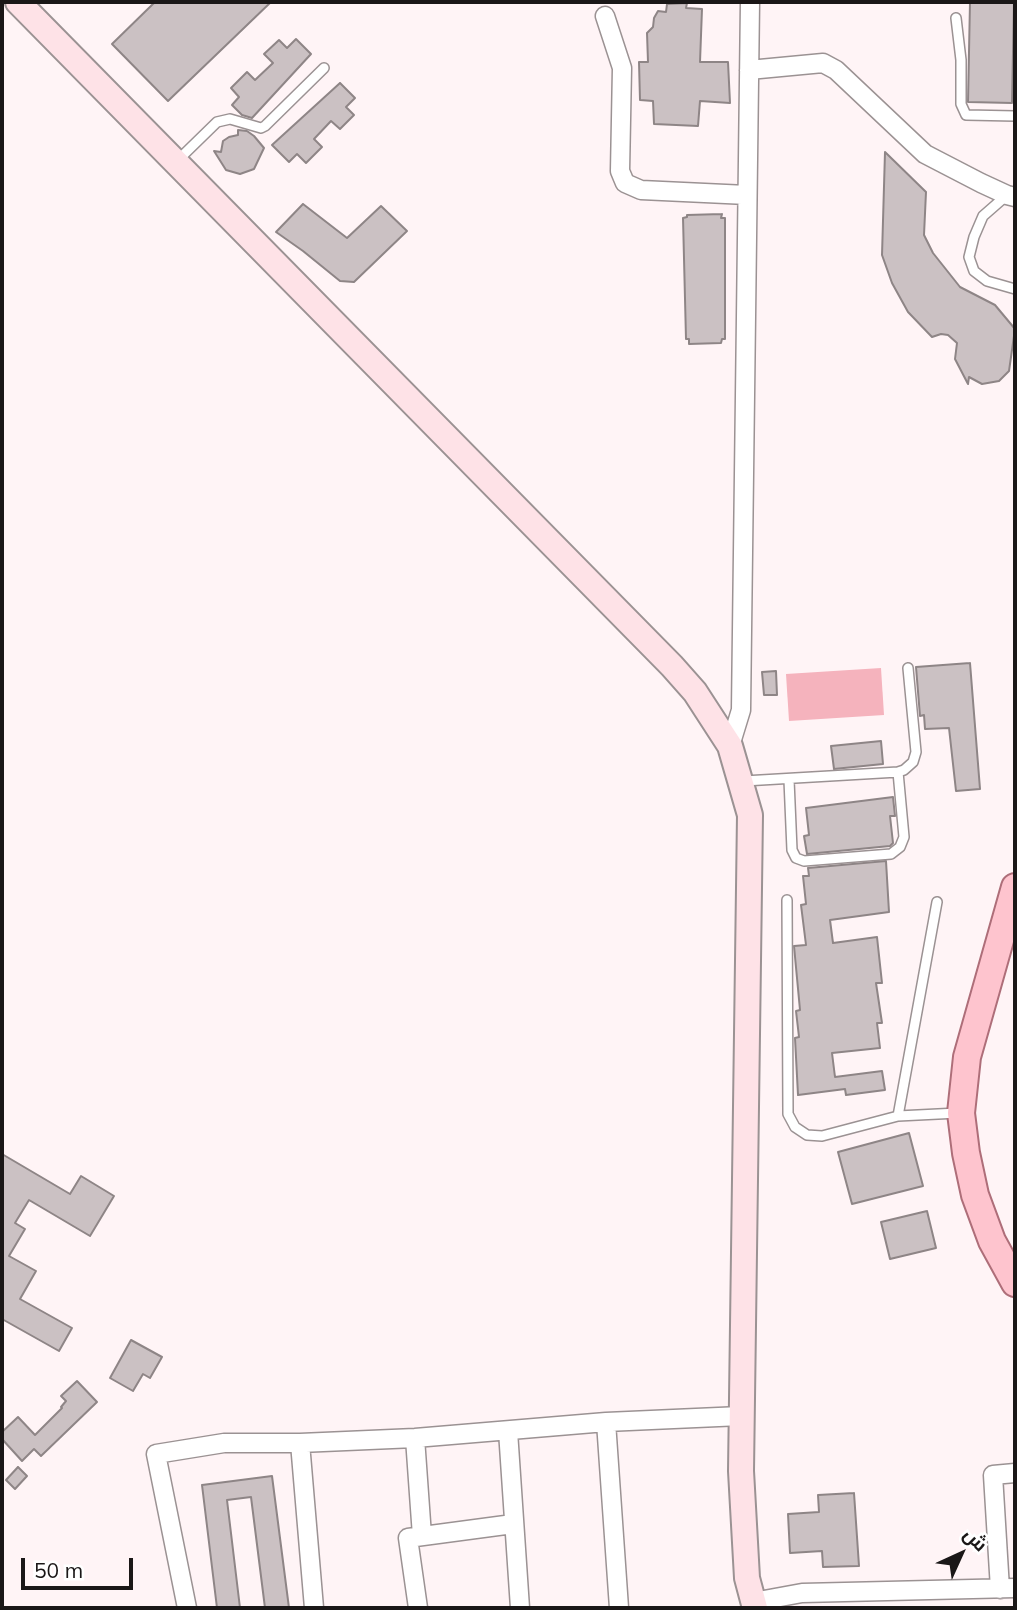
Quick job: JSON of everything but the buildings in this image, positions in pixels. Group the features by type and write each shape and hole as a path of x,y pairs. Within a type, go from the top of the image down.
{"main road":[{"path":"18,2 672,666 695,692 730,746 750,815 751,850 741,1471 747,1578 754,1605"},
{"path":"1015,887 967,1057 961,1113 975,1195 992,1241 1015,1283"}],"street":[{"path":"730,746 741,710 750,2"},
{"path":"605,16 622,68 620,171 625,183 641,190 747,195"},
{"path":"749,70 823,63 836,69 925,153 1011,196"},
{"path":"187,1608 156,1454 223,1443 415,1438 606,1422 741,1416"},
{"path":"606,1422 619,1608"},
{"path":"508,1431 520,1608"},
{"path":"415,1438 422,1536"},
{"path":"300,1443 314,1608"},
{"path":"754,1605 802,1593 1007,1588 993,1475 1015,1473"},
{"path":"418,1608 408,1538 513,1524"}],"lane":[{"path":"956,18 961,60 961,104 966,115 1015,116"},
{"path":"175,163 217,122 230,118 248,126 265,126 324,68"},
{"path":"1011,196 983,216 974,236 970,257 974,271 987,281 1015,289"},
{"path":"742,782 898,772 910,766 916,752 908,668"},
{"path":"789,780 792,850 796,858 804,861 891,854 900,848 904,836 898,772"},
{"path":"788,900 788,1114 791,1121 801,1132 814,1136 898,1116 961,1113"},
{"path":"898,1116 937,902"}],"shaded area":[{"path":"881,668 884,715 789,721 786,674"}]}
